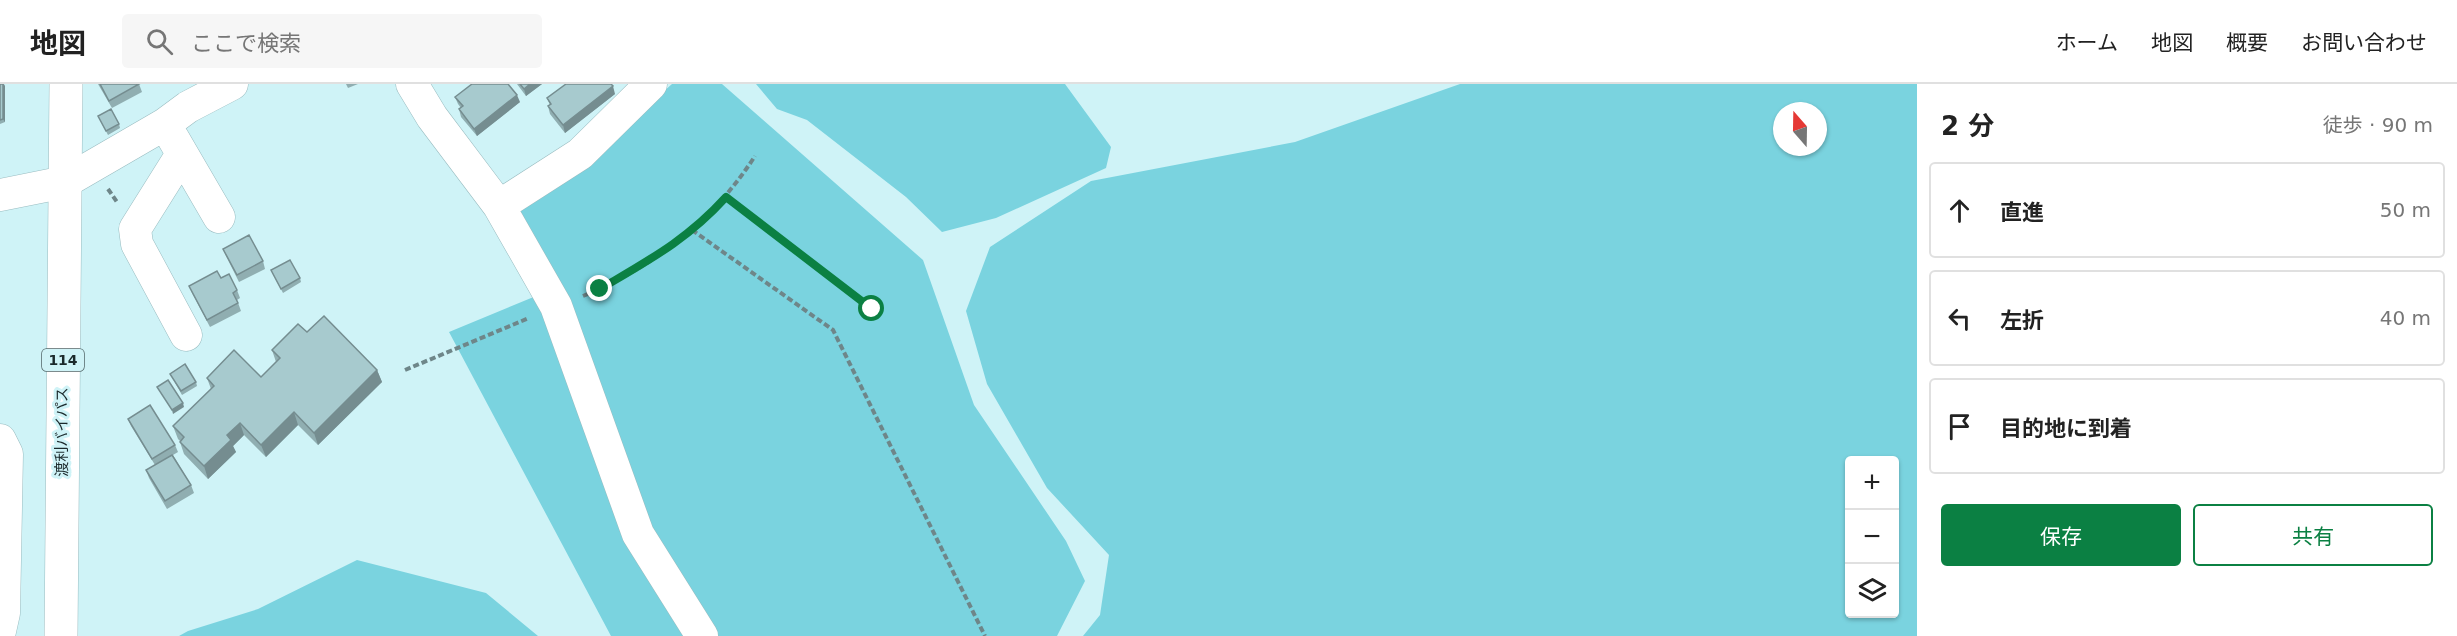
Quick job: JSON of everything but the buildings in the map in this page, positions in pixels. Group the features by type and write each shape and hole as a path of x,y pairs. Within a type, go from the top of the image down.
{"highway":[{"name":"渡利バイパス","path":"61,636 66,84"}],"street":[{"path":"0,195 64,182 93,166 176,105 232,84"},
{"path":"412,84 432,117 499,206 556,306 638,534 702,636"},
{"path":"499,206 580,154 651,84"},
{"path":"176,105 182,154 219,217"},
{"path":"182,154 135,229 137,244 186,334"},
{"path":"0,440 7,454 4,613 0,631"}],"path":[{"path":"405,370 600,289 669,249 726,197 755,156"},
{"path":"93,166 135,229"},
{"path":"726,197 872,309"},
{"path":"692,230 833,330 985,636"}],"shaded area":[{"path":"672,84 722,84 923,260 974,405 1066,541 1085,581 1057,636 611,636 449,332 553,289 513,210 587,159"},
{"path":"756,84 1065,84 1111,147 1106,168 996,218 942,232 906,197 807,120 777,109"},
{"path":"1460,84 1917,84 1917,636 1083,636 1100,615 1109,555 1047,488 987,384 966,311 990,247 1091,181 1295,142"},
{"path":"357,560 486,593 538,636 179,636 188,631 258,609"}],"route":[{"path":"600,289 669,249 708,216 726,197 872,309"}]}
